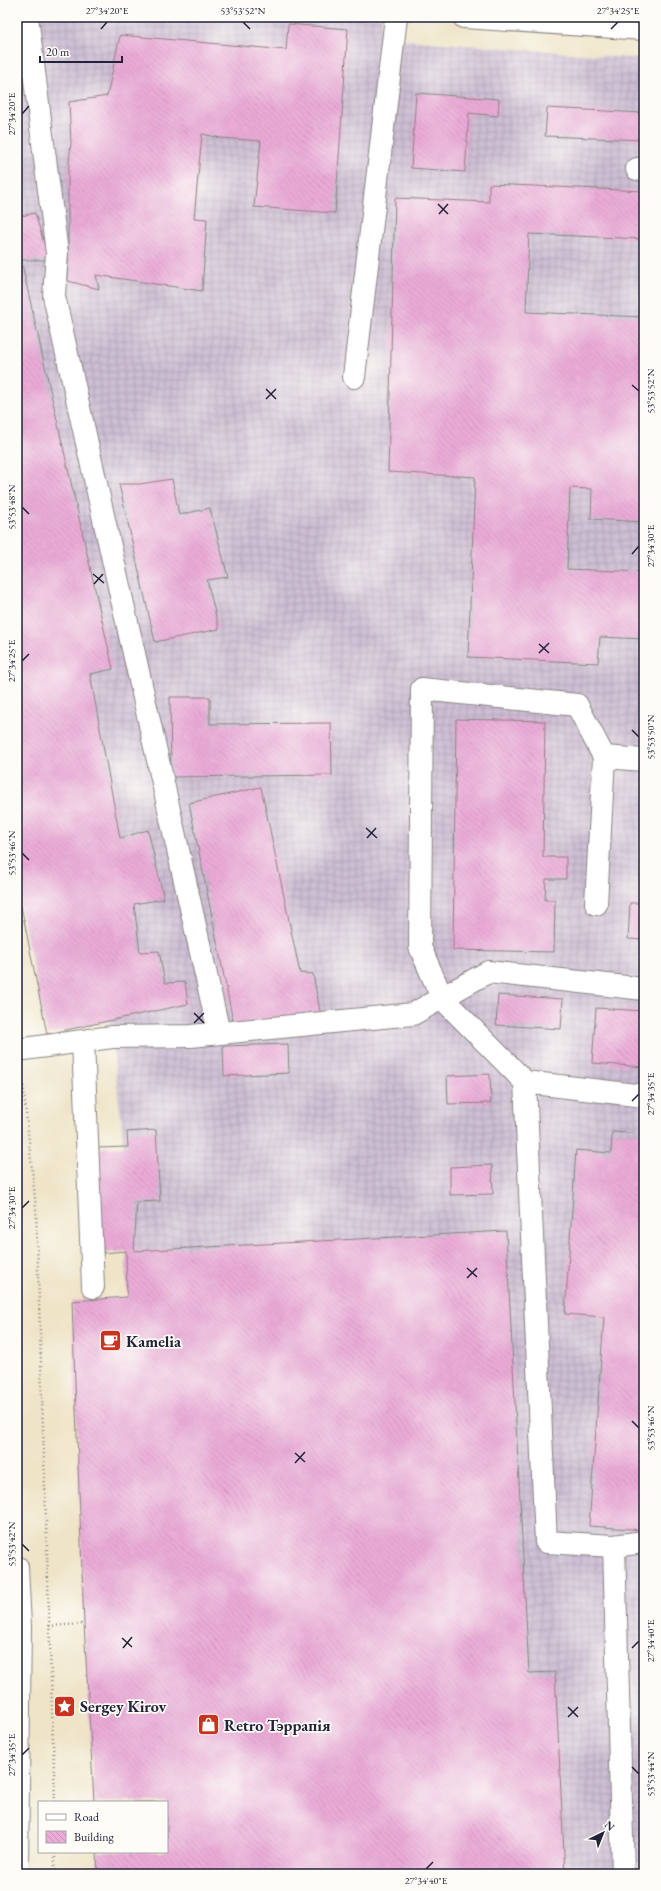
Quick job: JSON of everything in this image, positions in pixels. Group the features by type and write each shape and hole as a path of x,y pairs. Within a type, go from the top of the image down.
{"street":[{"path":"27,17 57,253 54,296 219,1033"},
{"path":"354,377 396,17"},
{"path":"464,17 644,29"},
{"path":"596,904 604,756 577,705 422,689 420,947 442,998 526,1082 644,1096"},
{"path":"604,756 644,760"},
{"path":"18,1049 112,1037 191,1036 413,1014 488,972 644,989"},
{"path":"83,1041 93,1287"},
{"path":"526,1082 546,1542 614,1546 644,1542"},
{"path":"614,1546 623,1874"},
{"path":"17,1567 17,1867"}],"path":[{"path":"18,1049 36,1208 55,1801"},
{"path":"18,1614 50,1626 84,1624"},
{"path":"55,1853 55,1874"}],"shaded area":[{"path":"17,17 382,17 380,38 644,59 644,1874 99,1874 168,1853 168,1801 127,1297 126,1251 103,1253 97,1148 124,1147 110,1021 47,1034 17,890"}],"building":[{"path":"288,24 348,29 335,213 254,207 261,141 221,138 202,134 194,218 207,219 202,291 96,275 99,289 68,281 68,173 71,143 69,102 107,96 120,35 286,50"},
{"path":"416,93 499,99 498,116 469,113 465,172 411,168"},
{"path":"547,108 644,113 644,140 545,136"},
{"path":"489,184 644,191 644,239 529,234 526,312 644,317 644,522 591,519 592,489 570,488 567,569 644,572 644,639 600,637 598,663 468,657 475,477 388,472 395,198 489,202"},
{"path":"35,213 49,260 21,260 113,669 90,674 120,838 148,830 164,899 134,904 140,952 159,951 165,983 185,982 188,1004 47,1034 17,886 17,217"},
{"path":"172,479 179,515 210,508 228,577 207,580 219,629 155,642 119,484 140,484"},
{"path":"170,697 210,697 210,724 331,723 332,775 171,777"},
{"path":"456,719 545,721 543,857 566,857 566,879 546,879 545,900 555,900 554,952 453,950"},
{"path":"261,787 300,973 313,974 321,1016 234,1026 189,803"},
{"path":"643,809 644,940 628,939 630,903 639,903"},
{"path":"498,995 563,999 561,1029 496,1025"},
{"path":"596,1008 644,1011 644,1067 592,1063"},
{"path":"288,1044 289,1073 224,1076 223,1046"},
{"path":"490,1074 491,1103 448,1104 447,1076"},
{"path":"156,1130 160,1201 137,1202 134,1251 506,1231 529,1673 555,1672 565,1874 98,1874 97,1853 168,1853 168,1801 94,1801 84,1624 72,1301 127,1297 126,1251 103,1253 97,1148 128,1147 127,1132"},
{"path":"612,1132 644,1134 644,1530 589,1526 604,1317 565,1314 576,1150 611,1153"},
{"path":"492,1165 493,1194 450,1195 450,1167"}],"place":[{"name":"Kamelia","path":"111,1341"},
{"name":"Sergey Kirov","path":"64,1706"},
{"name":"Retro Тэррапія","path":"208,1725"}]}
